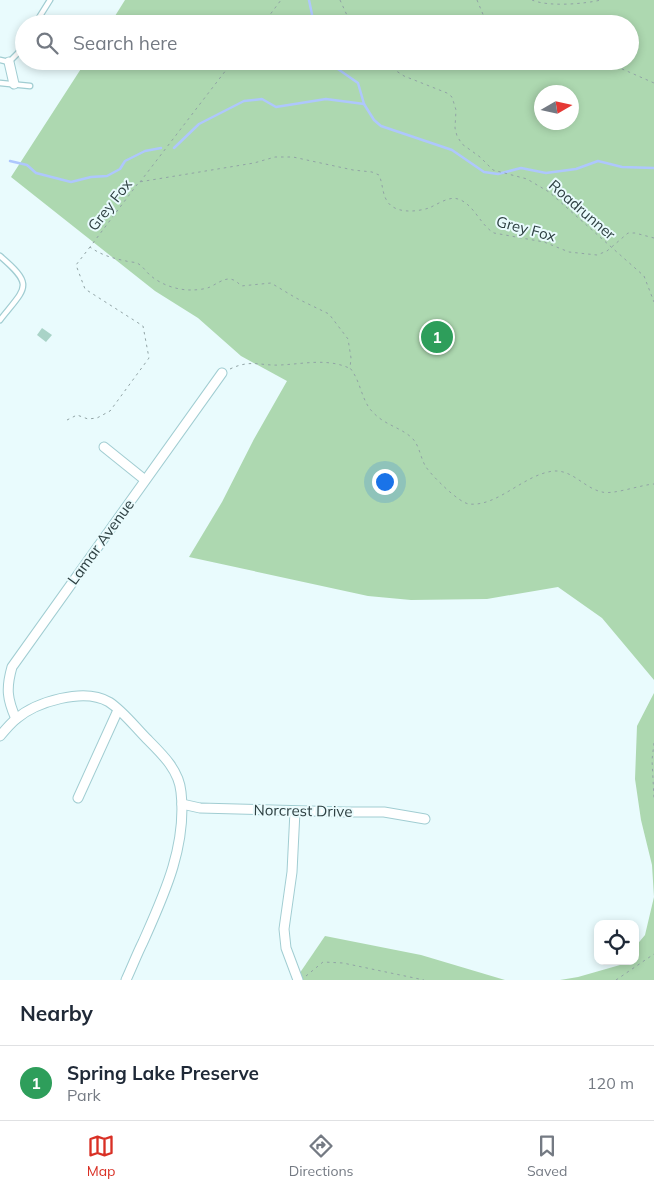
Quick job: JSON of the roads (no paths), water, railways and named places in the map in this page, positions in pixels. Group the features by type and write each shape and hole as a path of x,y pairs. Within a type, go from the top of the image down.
{"street":[{"path":"5,61 14,84"},
{"name":"Lamar Avenue","path":"16,718 9,702 8,682 12,667 222,372"},
{"path":"104,447 145,480"},
{"path":"0,736 16,718 36,707 56,699 78,696 94,697 108,702 118,710 166,758 177,776 182,804 179,842 172,872 160,906 126,980"},
{"path":"78,798 118,710"},
{"name":"Norcrest Drive","path":"182,804 200,808 384,812 425,819"},
{"path":"294,811 292,872 284,929 286,948 300,980"}],"lane":[{"path":"41,15 50,0"},
{"path":"0,83 30,86"},
{"path":"0,256 17,272 24,284 22,292 0,320"}],"waterway":[{"path":"309,0 312,15"},
{"path":"339,70 358,83 364,104 374,120 381,126 452,150 484,172 498,174 521,168 546,173 576,169 598,161 622,167 654,168"},
{"path":"174,148 199,124 244,101 262,99 276,107 326,99 364,104"},
{"path":"10,161 27,165 36,173 71,182 91,177 107,176 120,169 125,161 145,151 161,148"}],"place":[{"name":"Spring Lake Preserve","path":"437,337"}]}
